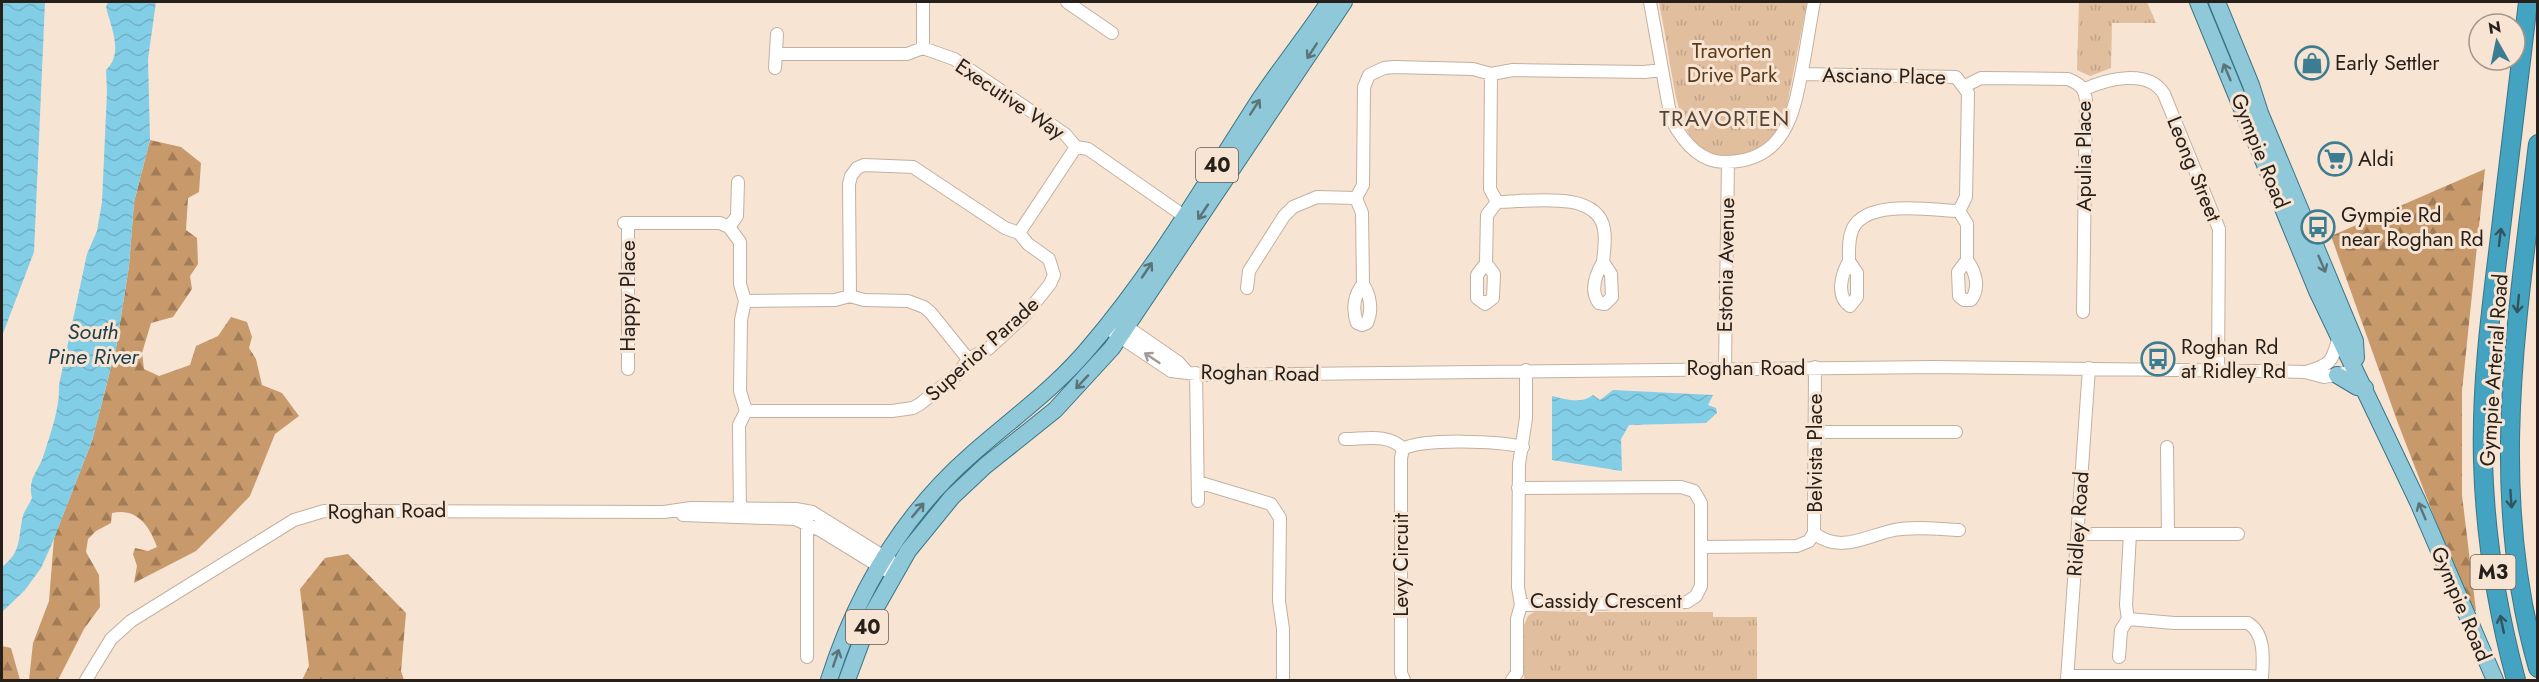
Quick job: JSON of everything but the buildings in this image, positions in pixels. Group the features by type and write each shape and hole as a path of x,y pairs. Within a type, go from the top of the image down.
{"highway":[{"name":"Gympie Arterial Road","path":"2516,681 2498,606 2490,556 2483,462 2483,412 2489,329 2528,2"},
{"name":"Gympie Arterial Road","path":"2538,144 2513,352 2509,431 2515,545 2527,624 2538,668"}],"main road":[{"name":"40","path":"829,681 854,612 881,561 911,518 953,471 1056,384 1110,322 1184,216 1281,66 1329,2"},
{"name":"40","path":"847,681 870,618 896,571 923,531 952,497 985,466 1055,410 1124,333 1344,2"},
{"name":"Gympie Road","path":"2198,2 2317,291 2354,364 2418,502 2495,681"},
{"name":"Gympie Road","path":"2217,2 2260,113 2355,341 2354,364"},
{"path":"2337,375 2357,387 2365,388"}],"street":[{"path":"777,54 907,54 923,48 923,2"},
{"path":"1067,2 1112,33"},
{"path":"1650,2 1671,119 1680,136 1690,147 1717,162 1758,156 1781,138 1790,120 1814,2"},
{"path":"775,68 777,34"},
{"name":"Executive Way","path":"923,48 954,59 1065,134 1076,147 1088,149 1184,216"},
{"path":"1356,198 1363,185 1364,87 1369,75 1384,68 1473,69 1491,74 1513,69 1644,72 1662,70"},
{"path":"1491,74 1490,189 1497,202"},
{"name":"Asciano Place","path":"1801,74 1956,77 1965,86 1968,93 1966,197 1959,211 1966,225 1967,260"},
{"name":"Apulia Place","path":"1965,86 1981,78 2068,79 2079,84 2084,90 2086,101 2083,312"},
{"name":"Leong Street","path":"2084,90 2108,80 2134,78 2152,81 2163,94 2219,229 2218,370"},
{"path":"1019,233 1076,147"},
{"name":"Estonia Avenue","path":"1725,368 1728,162"},
{"name":"Superior Parade","path":"746,411 892,411 913,408 959,373 968,359 988,349 1026,314 1050,284 1054,275 1049,259 1028,244 1019,233 1005,228 913,167 864,165 857,168 849,184 850,296"},
{"path":"738,182 737,216 729,227 740,242 740,284 746,301 741,320 740,391 746,411 739,425 740,512"},
{"path":"1247,288 1250,271 1284,216 1293,207 1305,200 1317,198 1356,198"},
{"path":"1356,198 1362,213 1363,284"},
{"path":"1497,202 1577,202 1592,208 1600,217 1605,230 1603,262"},
{"path":"1486,263 1487,215 1497,202"},
{"path":"1849,261 1849,241 1853,229 1868,213 1882,209 1959,211"},
{"name":"Happy Place","path":"628,369 626,223 720,223 729,227"},
{"path":"746,301 835,300 850,296 864,300 908,301 924,308 968,359"},
{"name":"Roghan Road","path":"1110,322 1171,370 1191,372 1364,374 1815,367 2089,368 2305,372 2318,376 2337,375"},
{"name":"Roghan Road","path":"2305,372 2330,363 2339,336"},
{"path":"2337,375 2347,372 2354,364"},
{"name":"Belvista Place","path":"1815,367 1814,533 1832,543 1853,543 1894,530 1959,530"},
{"name":"Ridley Road","path":"2067,678 2089,368"},
{"name":"Cassidy Crescent","path":"1518,488 1688,488 1699,496 1701,503 1701,586 1696,596 1687,602 1521,605 1518,587 1518,488 1526,418 1526,370"},
{"path":"1191,372 1198,501"},
{"path":"1815,432 1956,432"},
{"path":"1345,439 1388,439 1397,442 1403,449 1418,443 1499,442 1523,447"},
{"path":"2167,447 2168,534"},
{"name":"Levy Circuit","path":"1403,449 1401,459 1401,673 1404,681"},
{"path":"1198,482 1270,504 1280,518 1279,601 1283,681"},
{"name":"Roghan Road","path":"86,681 111,639 131,621 294,520 314,513 336,510 664,512 691,508 740,512 787,518 807,524 881,561"},
{"path":"807,511 807,657"},
{"name":"Roghan Road","path":"740,512 807,511 896,571"},
{"path":"1701,547 1797,546 1809,541 1814,533"},
{"path":"2078,534 2238,534"},
{"path":"2119,657 2121,630 2128,619 2126,605 2130,534"},
{"path":"1512,681 1517,673 1517,619 1521,605"},
{"path":"2067,678 2262,678 2261,642 2258,632 2248,623 2174,623 2128,619"}],"green space":[{"name":"Travorten Drive Park","path":"1659,2 1807,2 1784,121 1763,144 1742,154 1716,155 1703,150 1692,139 1685,126 1676,95"},
{"path":"2079,2 2147,2 2156,23 2112,23 2111,68 2090,76 2077,70"},
{"path":"150,140 181,147 201,163 199,192 188,198 186,230 197,238 198,264 190,276 192,289 173,317 151,323 142,353 144,369 159,376 190,365 196,346 218,336 231,317 247,322 252,337 249,348 256,359 262,385 282,393 299,416 275,434 250,496 224,523 196,551 134,583 137,566 133,554 135,548 148,551 157,547 141,520 128,513 112,513 111,523 96,531 88,539 86,552 99,575 100,607 84,629 58,680 29,680 33,643 49,601 54,538 92,441 116,348 129,266 134,202"},
{"path":"2485,169 2462,391 2462,495 2476,611 2471,612 2399,426 2331,236"},
{"path":"348,554 406,613 401,671 404,680 302,680 309,666 300,589 325,558"},
{"path":"1534,612 1713,612 1713,617 1757,617 1757,680 1524,680 1524,625 1528,616"},
{"path":"2,646 11,648 20,680 2,680"}],"water":[{"path":"2,2 45,2 34,252 2,336"},
{"name":"South Pine River","path":"108,2 156,2 148,59 150,140 134,202 129,266 116,348 92,441 51,546 41,568 25,590 2,612 2,567 13,556 18,546 23,517 32,498 32,480 42,460 52,429 87,254 97,231 102,202 106,70 114,56 115,48 106,7"},
{"path":"1613,390 1713,395 1708,405 1716,408 1717,413 1706,423 1629,425 1621,439 1622,471 1552,460 1552,396 1578,401 1593,395 1600,400"}],"place":[{"name":"Early Settler","path":"2312,63"},
{"name":"Aldi","path":"2335,159"},
{"name":"Gympie Rd near Roghan Rd","path":"2318,227"},
{"name":"Roghan Rd at Ridley Rd","path":"2158,359"}],"district":[{"name":"TRAVORTEN","path":"1725,118"}]}
